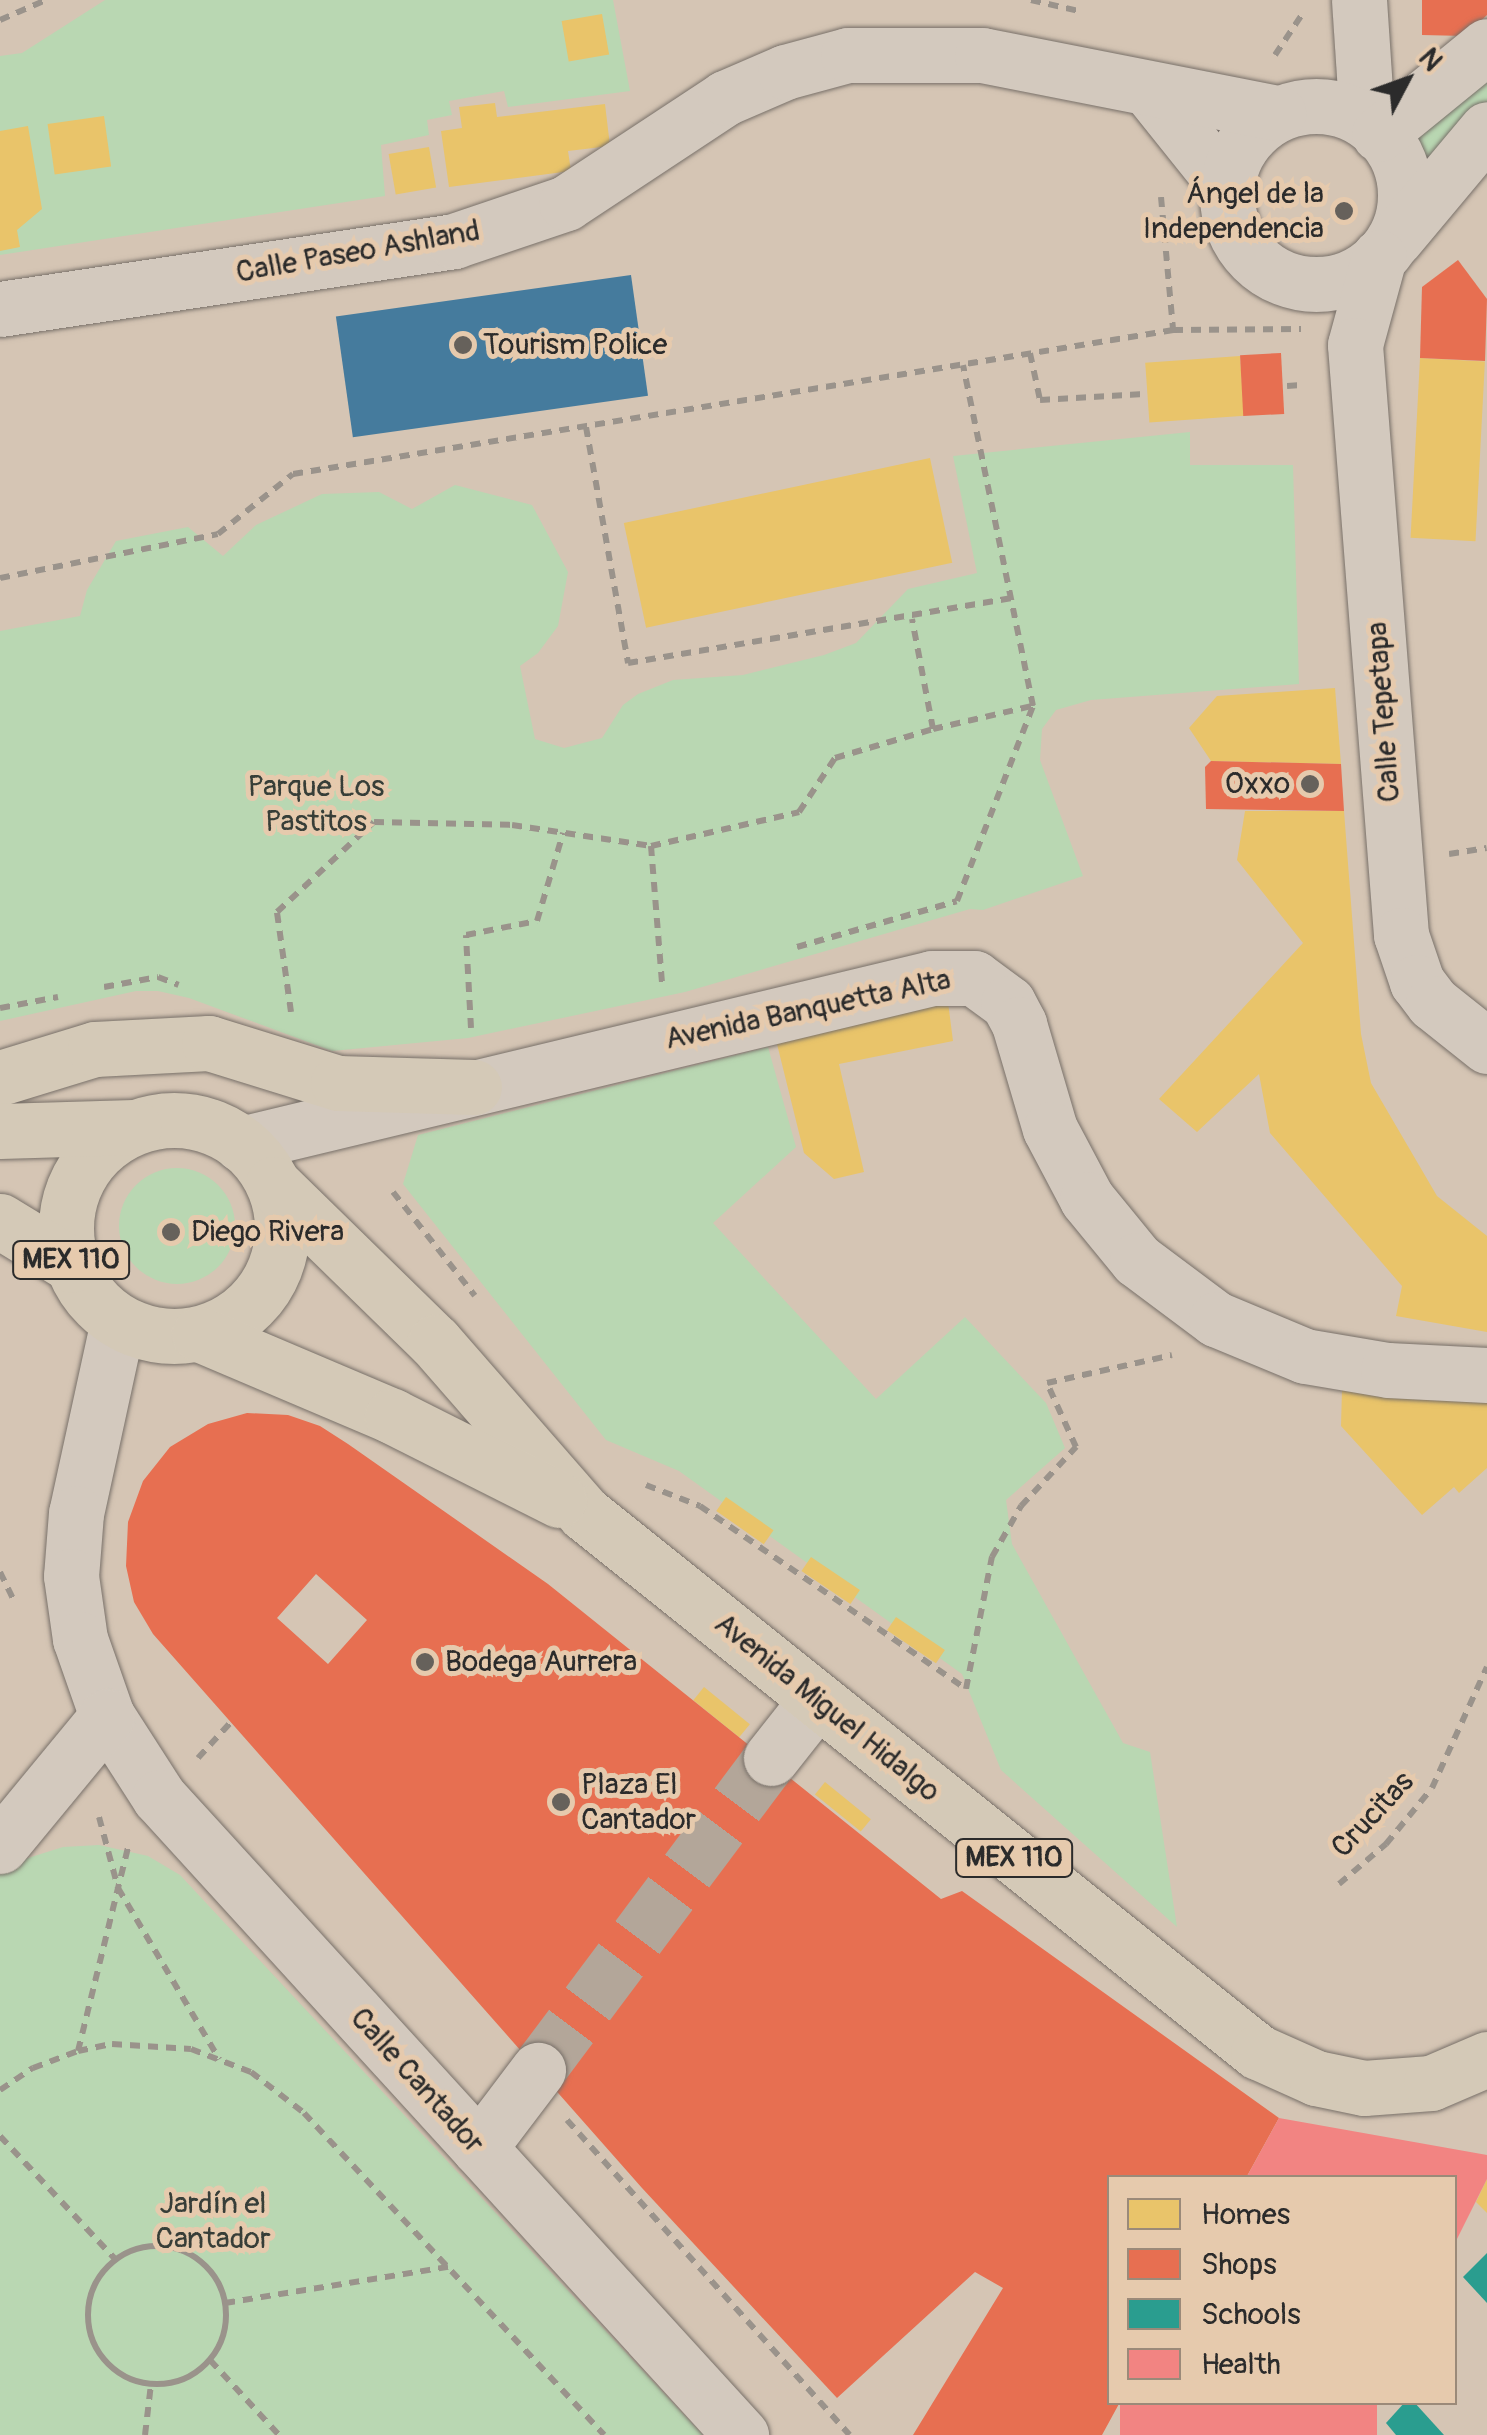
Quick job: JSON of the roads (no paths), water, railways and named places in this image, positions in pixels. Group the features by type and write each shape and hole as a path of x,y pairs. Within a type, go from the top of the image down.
{"main road":[{"path":"0,1078 96,1049 209,1043 338,1083 474,1086"},
{"name":"MEX 110","path":"0,1131 134,1127 170,1119 196,1122 257,1164"},
{"name":"MEX 110","path":"134,1127 92,1156 76,1182 67,1211 66,1241 72,1265 92,1300 118,1320 149,1334 199,1334"},
{"path":"199,1334 224,1325 265,1287 277,1261 282,1232 257,1164"},
{"name":"Avenida Miguel Hidalgo","path":"257,1164 436,1342 584,1513 1258,2052 1316,2078 1364,2088 1431,2082 1487,2059"},
{"name":"MEX 110","path":"0,1221 72,1265"},
{"name":"Avenida Miguel Hidalgo","path":"199,1334 392,1416 584,1513"}],"street":[{"path":"1292,110 1360,11"},
{"path":"1360,11 1373,127"},
{"path":"1373,127 1487,46"},
{"name":"Calle Paseo Ashland","path":"0,309 454,241 566,203 725,98 784,72 848,55 982,55 1151,92 1292,110"},
{"path":"1151,92 1227,187"},
{"path":"1326,319 1260,265 1242,244 1230,218 1227,187 1235,156 1252,131 1292,110 1338,108 1373,127 1402,168 1406,197 1400,224 1383,253"},
{"path":"1383,253 1487,130"},
{"name":"Calle Tepetapa","path":"1383,253 1326,319 1401,935 1417,982 1433,1003 1487,1046"},
{"name":"Avenida Banquetta Alta","path":"257,1164 474,1086 932,978 974,978 993,988 1013,1013 1050,1129 1087,1199 1137,1260 1216,1318 1305,1356 1388,1370 1487,1375"},
{"name":"Calle Cantador","path":"118,1320 76,1513 70,1576 80,1638 107,1716 159,1797 741,2435"},
{"path":"772,1758 816,1700"},
{"path":"0,1846 107,1716"},
{"path":"479,2148 534,2075"}],"tunnel":[{"path":"538,2070 771,1758"}],"place":[{"name":"Ángel de la Independencia","path":"1344,211"},
{"name":"Tourism Police","path":"463,345"},
{"name":"Oxxo","path":"1310,784"},
{"name":"Diego Rivera","path":"171,1232"},
{"name":"Bodega Aurrera","path":"425,1662"},
{"name":"Plaza El Cantador","path":"561,1802"}],"park label":[{"name":"Parque Los Pastitos","path":"316,804"},
{"name":"Jardín el Cantador","path":"213,2221"}]}
